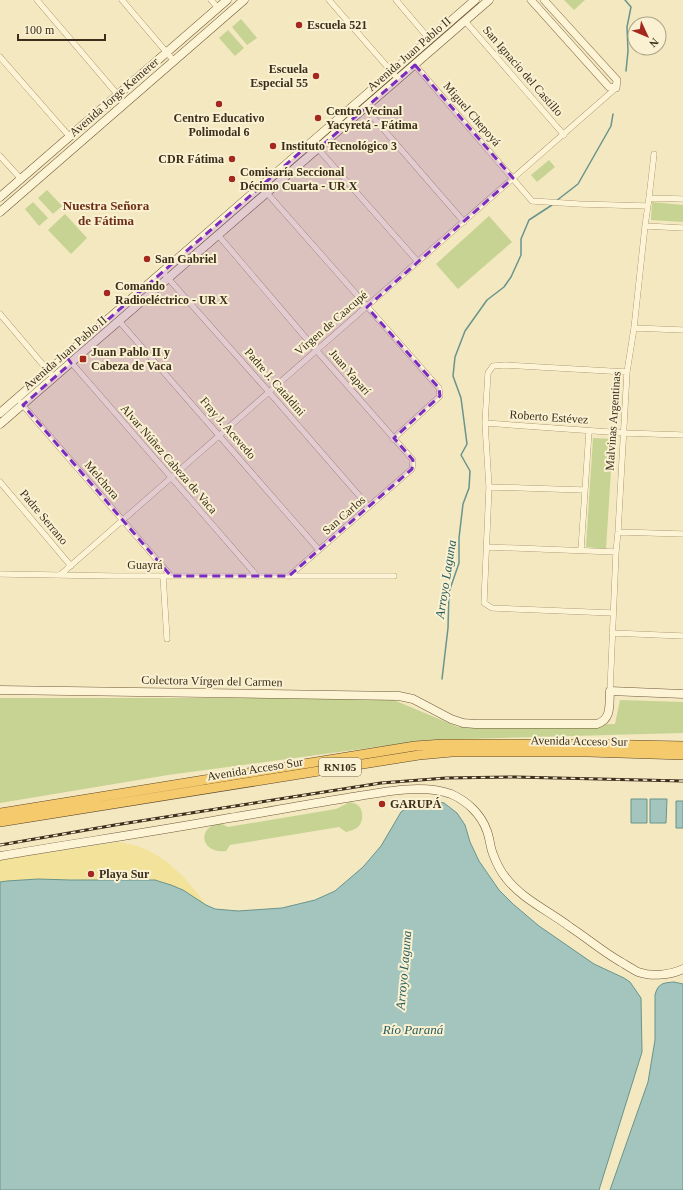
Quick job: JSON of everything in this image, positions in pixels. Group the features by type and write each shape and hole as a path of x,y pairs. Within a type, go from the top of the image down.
{"highway":[{"name":"Avenida Acceso Sur","path":"0,813 415,746 442,744 557,744 683,746"},
{"name":"Avenida Acceso Sur","path":"0,822 419,755 460,752 588,752 683,755"}],"main road":[{"name":"Avenida Jorge Kemerer","path":"0,197 227,0"},
{"name":"Avenida Jorge Kemerer","path":"0,212 244,0"},
{"name":"Avenida Juan Pablo II","path":"1,421 54,378 489,0"},
{"name":"Avenida Juan Pablo II","path":"0,413 430,40 470,2"},
{"name":"Colectora Vírgen del Carmen","path":"0,690 399,696 413,699 451,720 475,724 597,724 603,722 608,716 610,691"},
{"path":"610,691 683,694"},
{"path":"0,856 360,796 408,790 435,791 449,794 471,806 481,818 487,831 493,854 501,871 514,887 527,898 614,958 638,972 664,974 683,969"}],"street":[{"path":"37,0 118,94"},
{"path":"122,0 174,61"},
{"path":"211,0 218,8"},
{"path":"329,0 398,79"},
{"path":"396,0 430,40"},
{"path":"531,0 609,87 616,88 617,80 544,0"},
{"name":"San Ignacio del Castillo","path":"465,21 564,135"},
{"path":"0,57 70,137"},
{"name":"Miguel Chepoyá","path":"415,65 514,178 532,201 647,206"},
{"name":"Vírgen de Caacupé","path":"60,575 616,88"},
{"path":"365,108 464,222"},
{"path":"312,142 418,262"},
{"name":"Malvinas Argentinas","path":"610,691 616,552 627,372 634,328 654,154"},
{"path":"0,156 20,179"},
{"path":"267,193 439,388 440,396 393,438"},
{"path":"649,198 683,199"},
{"path":"645,226 683,228"},
{"name":"Juan Yaparí","path":"218,235 412,460 412,469"},
{"name":"Padre J. Cataldini","path":"162,272 270,392 370,507"},
{"path":"0,314 54,378"},
{"name":"Fray J. Acevedo","path":"119,321 319,550"},
{"path":"634,328 683,330"},
{"name":"Alvar Núñez Cabeza de Vaca","path":"66,356 257,576"},
{"path":"613,613 492,608 484,603 489,488 485,424 488,373 493,366 505,365 627,372"},
{"name":"Melchora","path":"17,398 171,576"},
{"name":"Roberto Estévez","path":"485,424 623,433 683,435"},
{"path":"581,550 589,431"},
{"name":"San Carlos","path":"289,576 412,469"},
{"name":"Padre Serrano","path":"0,482 71,566"},
{"path":"489,488 584,490"},
{"path":"618,532 683,534"},
{"path":"487,547 616,552"},
{"name":"Guayrá","path":"0,574 394,576"},
{"path":"163,576 167,639"},
{"path":"612,633 683,636"}],"highlighted area":[{"path":"415,65 513,178 367,307 439,388 440,396 394,438 413,460 412,469 289,576 171,576 23,405 71,363 66,356 312,142 318,149"}],"green space":[{"path":"564,0 585,0 574,10"},
{"path":"241,19 257,38 247,45 232,27"},
{"path":"228,30 244,48 235,56 219,38"},
{"path":"549,160 555,167 537,182 531,175"},
{"path":"47,190 62,206 53,214 38,198"},
{"path":"33,202 48,218 39,226 25,209"},
{"path":"652,202 683,205 683,222 651,220"},
{"path":"65,214 87,238 71,254 48,230"},
{"path":"489,216 512,242 458,289 436,264"},
{"path":"593,438 613,439 606,549 586,547"},
{"path":"0,698 389,698 458,727 615,724 620,700 683,702 683,733 428,740 168,775 0,803"},
{"path":"350,802 359,806 362,811 360,824 354,830 346,832 339,827 230,845 226,851 212,849 207,846 205,841 204,836 206,832 210,827 218,823 228,827 336,809"}],"sand":[{"name":"Playa Sur","path":"119,842 135,845 148,850 167,862 184,878 206,905 183,890 155,880 38,879 0,882 0,860"}],"water":[{"path":"631,799 647,799 647,823 631,823"},
{"path":"650,799 667,799 666,823 650,823"},
{"name":"Río Paraná","path":"427,800 444,803 457,813 465,825 470,842 479,861 499,890 513,904 539,926 594,964 630,982 641,998 642,1052 599,1190 0,1190 0,882 38,879 155,880 183,890 215,909 238,911 282,908 315,900 335,891 363,867 381,846 401,812 415,802"},
{"path":"676,801 683,801 683,828 676,828"},
{"path":"674,982 683,984 683,1190 610,1190 648,1082 655,1040 655,995 659,986"}],"waterway":[{"name":"Arroyo Laguna","path":"625,0 631,7 627,27 628,51 626,71"},
{"name":"Arroyo Laguna","path":"556,201 578,184 611,126 613,114"},
{"name":"Arroyo Laguna","path":"442,679 448,628 449,592 459,563 459,538 463,504 469,488 470,471 461,455 467,444 461,398 453,376 455,357 465,331 487,300 504,287 511,277 521,255 521,239 529,220 552,205"}],"railway":[{"path":"0,845 115,825 381,783 446,778 515,777 683,781"}],"place":[{"name":"Escuela 521","path":"299,25"},
{"name":"Escuela Especial 55","path":"316,76"},
{"name":"Centro Educativo Polimodal 6","path":"219,104"},
{"name":"Centro Vecinal Yacyretá - Fátima","path":"318,118"},
{"name":"Instituto Tecnológico 3","path":"273,146"},
{"name":"CDR Fátima","path":"232,159"},
{"name":"Comisaría Seccional Décimo Cuarta - UR X","path":"232,179"},
{"name":"San Gabriel","path":"147,259"},
{"name":"Comando Radioeléctrico - UR X","path":"107,293"},
{"name":"Juan Pablo II y Cabeza de Vaca","path":"83,359"},
{"name":"GARUPÁ","path":"382,804"},
{"name":"Playa Sur","path":"91,874"}],"district":[{"name":"Nuestra Señora de Fátima","path":"106,212"}]}
